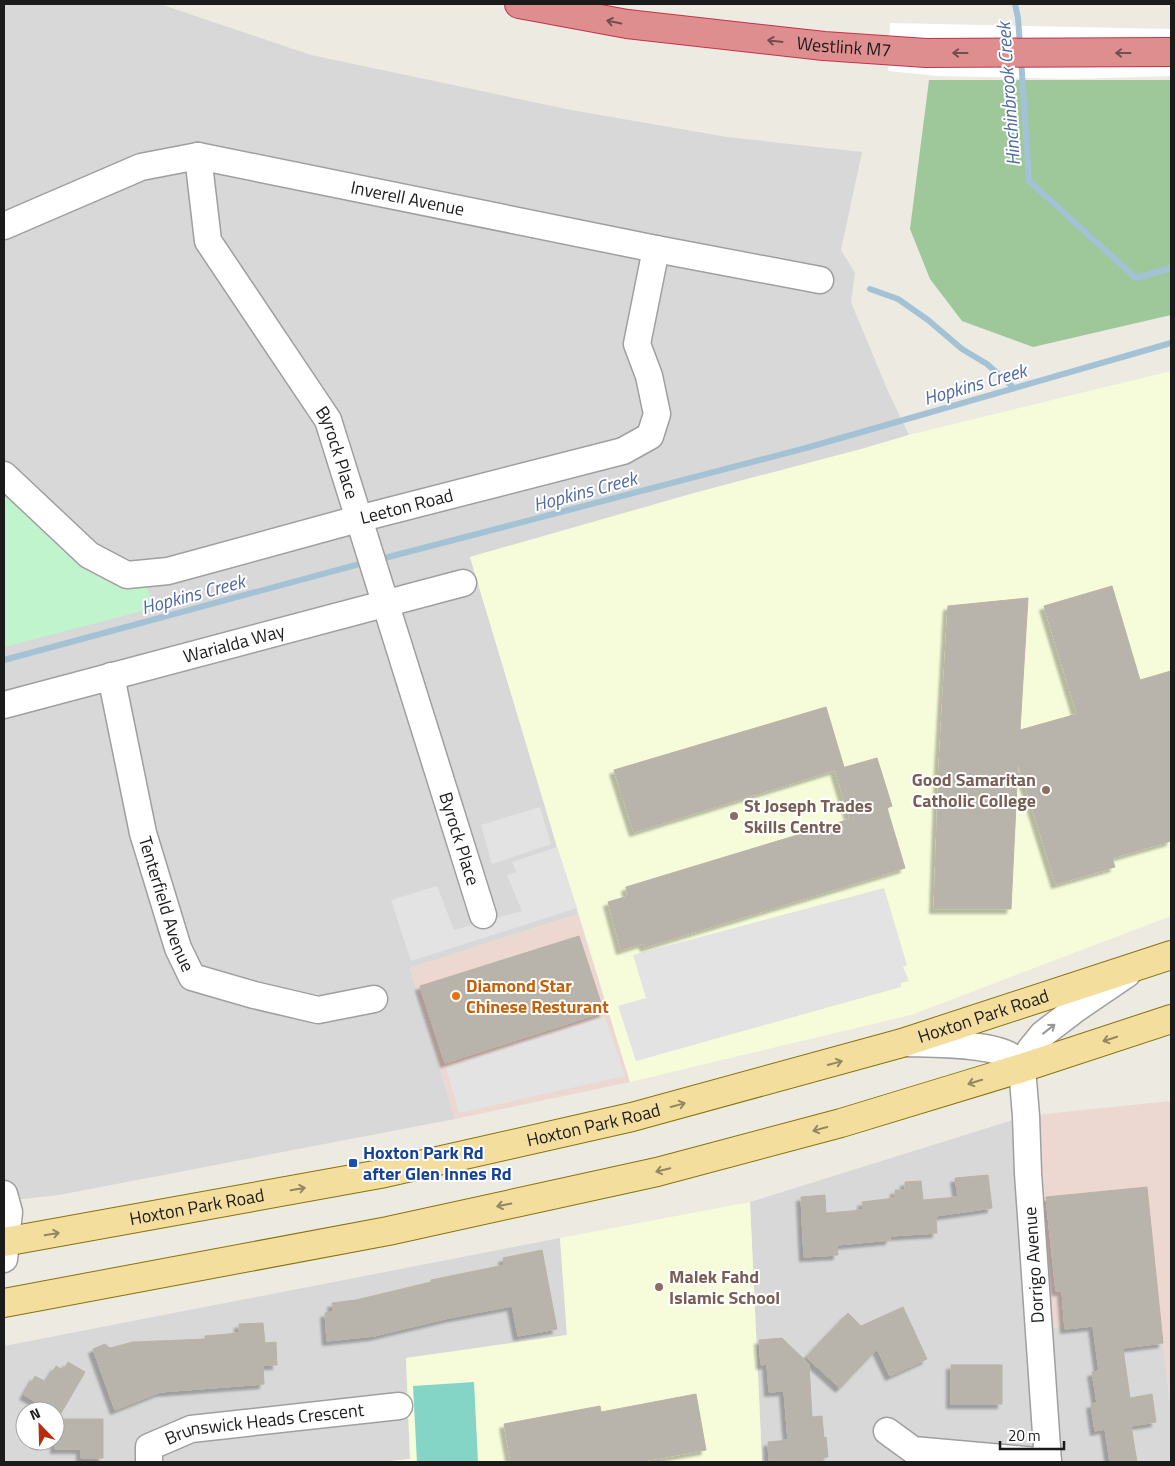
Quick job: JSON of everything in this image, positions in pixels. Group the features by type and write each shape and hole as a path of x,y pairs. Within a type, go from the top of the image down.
{"highway":[{"name":"Westlink M7","path":"519,4 627,24 824,46 926,53 1171,52"}],"main road":[{"name":"Hoxton Park Road","path":"5,1248 380,1174 632,1117 902,1043 1171,954"},
{"path":"4,1303 388,1231 657,1172 841,1123 1022,1068 1171,1019"}],"street":[{"name":"Inverell Avenue","path":"4,226 141,167 198,156 656,249 820,280"},
{"name":"Byrock Place","path":"198,156 208,241 328,420 483,915"},
{"name":"Leeton Road","path":"4,475 89,555 127,575 168,571 358,518 623,451 650,436 657,414 648,376 637,344 656,249"},
{"name":"Warialda Way","path":"4,705 463,583"},
{"name":"Tenterfield Avenue","path":"111,676 143,834 178,948 192,977 254,995 318,1010 374,999"},
{"path":"902,1043 995,1050 1012,1057 1022,1068 1030,1050 1043,1034 1077,1008 1141,965"},
{"name":"Dorrigo Avenue","path":"1022,1068 1048,1462"},
{"path":"4,1194 9,1212 5,1248"},
{"name":"Brunswick Heads Crescent","path":"149,1462 148,1447 191,1429 398,1406"},
{"path":"887,1432 913,1450 1048,1462"}],"shaded area":[{"path":"4,4 160,4 311,55 571,110 727,137 862,152 841,250 855,273 851,302 887,389 909,435 698,492 470,557 578,914 410,968 455,1119 59,1195 4,1201"},
{"path":"1171,371 1171,916 911,1015 630,1082 470,557 698,492 909,435"},
{"path":"4,493 80,567 117,586 147,587 154,608 4,647"},
{"path":"540,807 551,844 492,864 481,825"},
{"path":"557,847 577,908 411,961 391,900 437,886 454,930 522,911 507,875 516,872 512,862"},
{"path":"884,888 907,965 903,967 909,981 901,983 901,987 636,1061 618,1006 646,998 633,955"},
{"path":"578,914 630,1082 455,1119 410,968"},
{"path":"605,1017 625,1076 459,1113 446,1068"},
{"path":"1171,1101 1171,1412 1163,1343 1136,1346 1133,1321 1039,1329 1026,1116"},
{"path":"1026,1116 1039,1329 1133,1321 1163,1343 1171,1412 1171,1462 762,1462 750,1202"},
{"name":"Malek Fahd Islamic School","path":"750,1202 762,1462 382,1462 410,1459 406,1358 567,1335 560,1238"},
{"path":"560,1238 567,1335 406,1358 410,1459 382,1462 4,1462 4,1346"},
{"path":"474,1382 478,1462 417,1462 413,1386"}],"green space":[{"path":"929,80 1171,80 1171,315 1033,347 962,321 930,279 910,229"}],"pier":[{"path":"890,23 1171,29 1171,76 1069,79 938,76 888,71"}],"building":[{"path":"1112,586 1140,680 1171,671 1171,841 1112,858 1115,867 1056,884 1018,763 1011,909 934,909 939,766 948,606 1028,598 1020,730 1077,714 1044,606"},
{"path":"826,707 844,767 634,832 614,770"},
{"path":"877,758 892,806 887,808 905,868 645,947 643,943 621,950 608,902 628,896 626,887 850,819 835,770"},
{"path":"579,936 604,1012 445,1063 420,986"},
{"path":"988,1175 992,1208 936,1216 937,1233 890,1236 890,1240 837,1245 838,1255 804,1257 801,1197 825,1195 826,1213 863,1210 862,1202 895,1198 895,1190 905,1190 905,1182 921,1181 923,1200 958,1197 955,1178"},
{"path":"1147,1187 1163,1343 1123,1348 1130,1398 1152,1394 1156,1422 1131,1426 1137,1462 1110,1462 1105,1429 1095,1431 1091,1404 1097,1403 1092,1372 1099,1371 1093,1326 1065,1329 1062,1291 1056,1291 1046,1197"},
{"path":"542,1250 557,1329 518,1336 512,1306 449,1318 374,1336 327,1341 325,1313 333,1312 332,1303 356,1300 431,1282 431,1280 504,1265 503,1258"},
{"path":"903,1307 927,1359 890,1376 877,1349 840,1388 806,1357 848,1313 861,1326"},
{"path":"263,1323 265,1343 276,1342 277,1365 263,1365 264,1384 160,1392 115,1410 93,1349 105,1344 110,1348 133,1342 205,1339 205,1336 239,1333 239,1324"},
{"path":"782,1338 809,1364 812,1417 822,1416 824,1438 826,1437 828,1457 822,1458 822,1462 769,1462 768,1442 788,1440 784,1391 769,1392 767,1364 761,1365 759,1340"},
{"path":"68,1362 85,1372 65,1406 65,1401 35,1401 24,1395 35,1376 46,1382 56,1366 63,1370"},
{"path":"951,1365 1002,1365 1002,1404 951,1404"},
{"path":"696,1394 706,1450 637,1462 511,1462 504,1424 600,1406 601,1412"},
{"path":"65,1419 103,1419 103,1458 81,1458 81,1449 65,1449"}],"waterway":[{"name":"Hinchinbrook Creek","path":"1015,4 1020,45"},
{"name":"Hinchinbrook Creek","path":"1021,58 1029,181 1136,278 1171,268"},
{"path":"870,289 898,299 928,320 962,349 987,364 1014,388"},
{"name":"Hopkins Creek","path":"377,560 806,448 1171,343"},
{"name":"Hopkins Creek","path":"4,660 367,562"}],"place":[{"name":"Good Samaritan Catholic College","path":"1046,790"},
{"name":"St Joseph Trades Skills Centre","path":"734,816"},
{"name":"Diamond Star Chinese Resturant","path":"456,996"},
{"name":"Hoxton Park Rd after Glen Innes Rd","path":"353,1163"},
{"name":"Malek Fahd Islamic School","path":"659,1287"}]}
